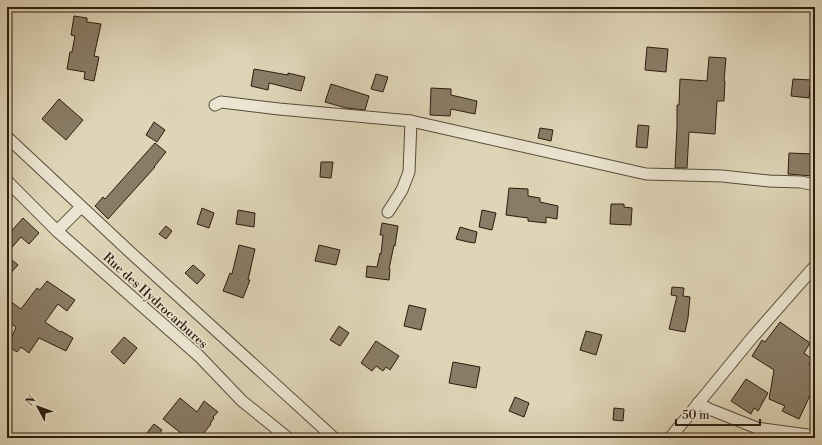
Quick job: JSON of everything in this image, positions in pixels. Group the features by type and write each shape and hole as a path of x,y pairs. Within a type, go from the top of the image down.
{"street":[{"path":"215,105 221,102 411,121 646,174 722,176 815,184"},
{"path":"388,212 402,190 409,172 411,121"},
{"path":"7,137 81,207 334,438"},
{"name":"Rue des Hydrocarbures","path":"7,182 58,231 199,356 242,401 288,438"},
{"path":"58,231 81,207"},
{"path":"670,438 751,339 815,266"},
{"path":"698,404 757,428 815,436"}],"building":[{"path":"74,16 87,18 87,22 101,24 94,56 99,57 94,81 84,79 85,72 67,69 75,36 71,35"},
{"path":"647,47 668,49 666,72 645,70"},
{"path":"709,57 726,58 724,101 717,101 715,134 689,132 687,168 675,168 677,105 679,105 680,79 707,81"},
{"path":"254,69 288,75 288,73 305,77 301,91 269,83 268,90 251,86"},
{"path":"376,74 388,77 383,92 371,89"},
{"path":"793,79 811,80 809,98 791,96"},
{"path":"331,84 369,96 365,110 346,108 325,102"},
{"path":"431,88 451,89 451,95 477,101 475,114 451,109 450,116 430,115"},
{"path":"59,99 83,120 66,140 42,119"},
{"path":"154,122 165,130 157,142 146,135"},
{"path":"638,125 649,126 647,148 636,147"},
{"path":"540,128 553,130 551,141 538,138"},
{"path":"155,143 166,152 155,167 108,219 95,206 103,197 105,199"},
{"path":"789,153 813,154 812,176 788,174"},
{"path":"321,162 333,162 331,178 320,177"},
{"path":"509,188 528,189 528,196 540,198 540,202 558,206 557,219 546,217 546,223 528,221 528,218 506,215"},
{"path":"611,204 624,204 624,207 632,208 631,225 610,224"},
{"path":"202,208 214,213 209,228 197,224"},
{"path":"238,210 255,213 254,227 236,224"},
{"path":"482,210 496,213 492,230 479,227"},
{"path":"23,218 39,233 29,244 21,237 7,253 7,236"},
{"path":"382,223 398,226 389,269 389,280 366,277 367,266 377,267 380,253 381,254 383,235 380,235"},
{"path":"166,226 172,231 166,239 159,234"},
{"path":"460,227 477,232 475,243 456,239"},
{"path":"239,245 255,249 248,280 250,280 243,298 223,291 230,273 232,274"},
{"path":"319,245 340,250 336,265 315,261"},
{"path":"7,256 18,265 7,277"},
{"path":"193,265 205,275 197,284 185,273"},
{"path":"47,281 75,300 67,311 58,304 45,322 60,332 61,331 73,338 66,351 39,338 29,353 21,347 17,352 8,346 16,327 7,321 7,299 21,309 37,288 40,290"},
{"path":"672,287 684,288 683,296 690,297 685,332 669,329 677,296 671,295"},
{"path":"409,305 426,309 421,330 404,326"},
{"path":"780,322 810,343 804,353 812,359 809,364 815,369 815,385 799,419 782,411 785,406 769,399 774,370 752,356 762,340 765,342"},
{"path":"339,326 349,333 340,346 330,340"},
{"path":"586,331 602,335 596,355 580,350"},
{"path":"124,337 137,348 124,364 111,352"},
{"path":"376,341 399,356 390,370 386,367 383,371 376,366 372,371 361,363"},
{"path":"453,362 480,367 476,388 449,383"},
{"path":"746,379 768,393 758,411 754,408 751,414 731,401"},
{"path":"515,397 529,403 524,417 509,411"},
{"path":"180,398 197,412 204,401 218,412 213,417 214,418 211,424 200,438 187,438 163,419"},
{"path":"614,408 624,409 623,421 613,420"},
{"path":"154,424 162,430 156,438 143,438"}]}
